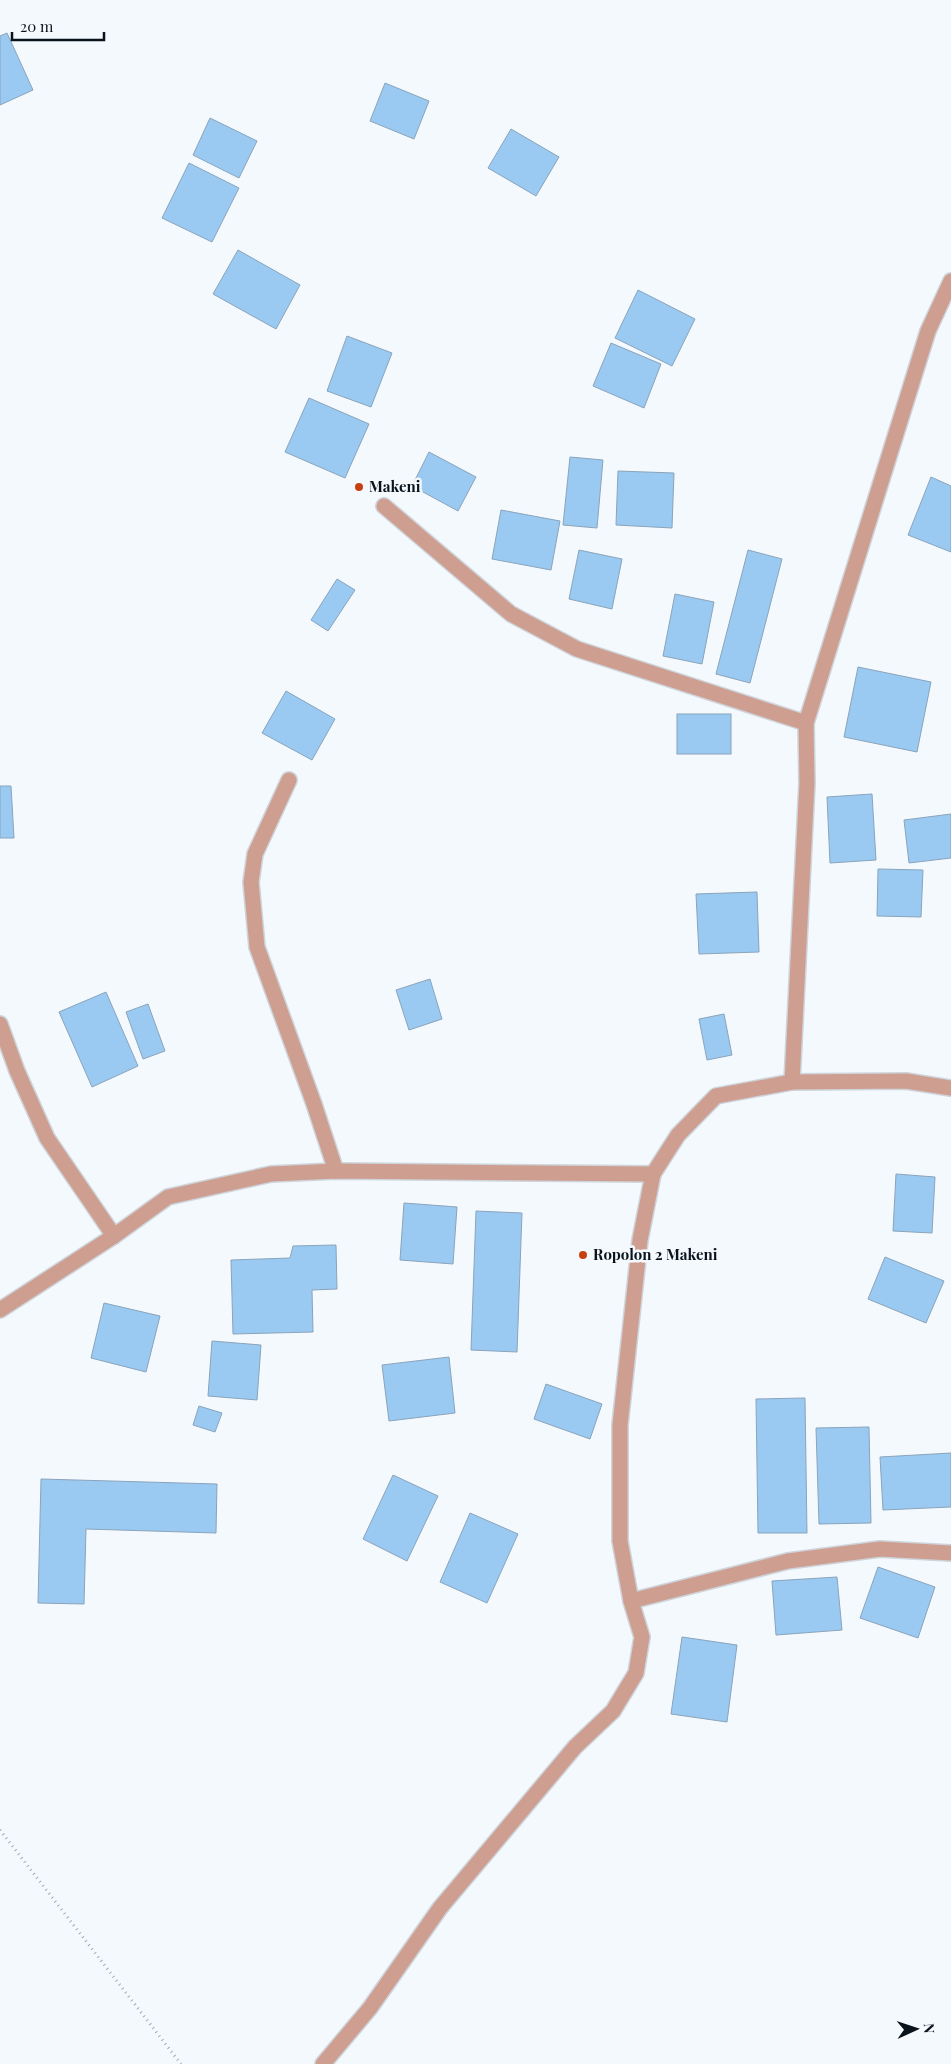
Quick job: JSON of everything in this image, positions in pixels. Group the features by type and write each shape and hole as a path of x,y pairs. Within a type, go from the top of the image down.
{"street":[{"path":"792,1082 807,783 806,723 928,331 951,281"},
{"path":"384,506 511,614 577,649 806,723"},
{"path":"289,780 254,854 251,882 257,948 314,1104 336,1171"},
{"path":"0,1024 17,1071 47,1138 114,1236"},
{"path":"323,2064 370,2008 446,1901 575,1747 613,1711 636,1673 642,1637 631,1601 620,1542 620,1426 640,1240 654,1174 678,1135 716,1096 792,1082 906,1081 951,1088"},
{"path":"0,1310 114,1236 168,1197 271,1174 336,1171 654,1174"},
{"path":"631,1601 788,1561 880,1549 951,1553"}],"path":[{"path":"0,1830 181,2064"}],"building":[{"path":"7,33 33,90 0,105 0,36"},
{"path":"385,83 429,101 414,139 370,121"},
{"path":"210,118 257,141 239,178 193,155"},
{"path":"511,129 559,157 536,196 488,168"},
{"path":"189,163 239,188 212,242 162,218"},
{"path":"238,250 300,285 276,329 213,294"},
{"path":"638,290 695,319 672,366 615,338"},
{"path":"347,336 392,353 371,407 327,391"},
{"path":"611,343 661,364 644,408 593,386"},
{"path":"309,398 369,424 345,478 285,452"},
{"path":"429,452 476,477 458,511 412,486"},
{"path":"570,457 603,460 597,528 563,525"},
{"path":"618,471 674,473 672,528 616,525"},
{"path":"931,477 951,486 951,552 908,535"},
{"path":"501,510 560,521 551,570 492,559"},
{"path":"579,550 622,559 612,609 569,599"},
{"path":"748,550 782,559 750,683 716,674"},
{"path":"337,579 355,590 328,631 311,620"},
{"path":"675,594 714,602 702,664 663,656"},
{"path":"858,667 931,682 917,752 844,737"},
{"path":"286,691 335,719 312,760 262,733"},
{"path":"677,714 731,714 731,754 677,754"},
{"path":"0,786 11,786 14,838 0,838"},
{"path":"872,794 876,860 830,863 827,797"},
{"path":"951,814 951,858 909,863 904,820"},
{"path":"878,869 923,870 921,917 877,916"},
{"path":"757,892 759,952 699,954 696,894"},
{"path":"430,979 442,1019 409,1030 396,990"},
{"path":"106,992 138,1066 92,1087 59,1012"},
{"path":"148,1004 165,1051 143,1059 126,1012"},
{"path":"724,1014 732,1055 707,1060 699,1019"},
{"path":"896,1174 935,1177 932,1233 893,1231"},
{"path":"404,1203 457,1207 453,1264 400,1260"},
{"path":"476,1211 522,1213 517,1352 471,1350"},
{"path":"336,1245 337,1289 312,1290 313,1332 233,1334 231,1260 290,1258 293,1246"},
{"path":"885,1257 944,1281 926,1323 868,1299"},
{"path":"104,1303 160,1316 146,1372 91,1358"},
{"path":"212,1341 261,1345 257,1400 208,1396"},
{"path":"449,1357 455,1413 389,1421 382,1365"},
{"path":"546,1384 602,1404 590,1439 534,1419"},
{"path":"805,1398 807,1533 758,1533 756,1399"},
{"path":"199,1406 222,1413 215,1432 193,1425"},
{"path":"869,1427 871,1523 819,1524 816,1428"},
{"path":"951,1453 951,1507 883,1510 880,1457"},
{"path":"393,1475 438,1496 407,1561 363,1539"},
{"path":"41,1479 217,1484 216,1533 86,1529 84,1604 38,1603"},
{"path":"470,1513 518,1534 487,1603 440,1582"},
{"path":"878,1567 935,1587 918,1638 860,1618"},
{"path":"837,1577 842,1630 776,1635 772,1581"},
{"path":"682,1637 737,1645 727,1722 671,1714"}],"place":[{"name":"Makeni","path":"359,487"},
{"name":"Ropolon 2 Makeni","path":"583,1255"}]}
